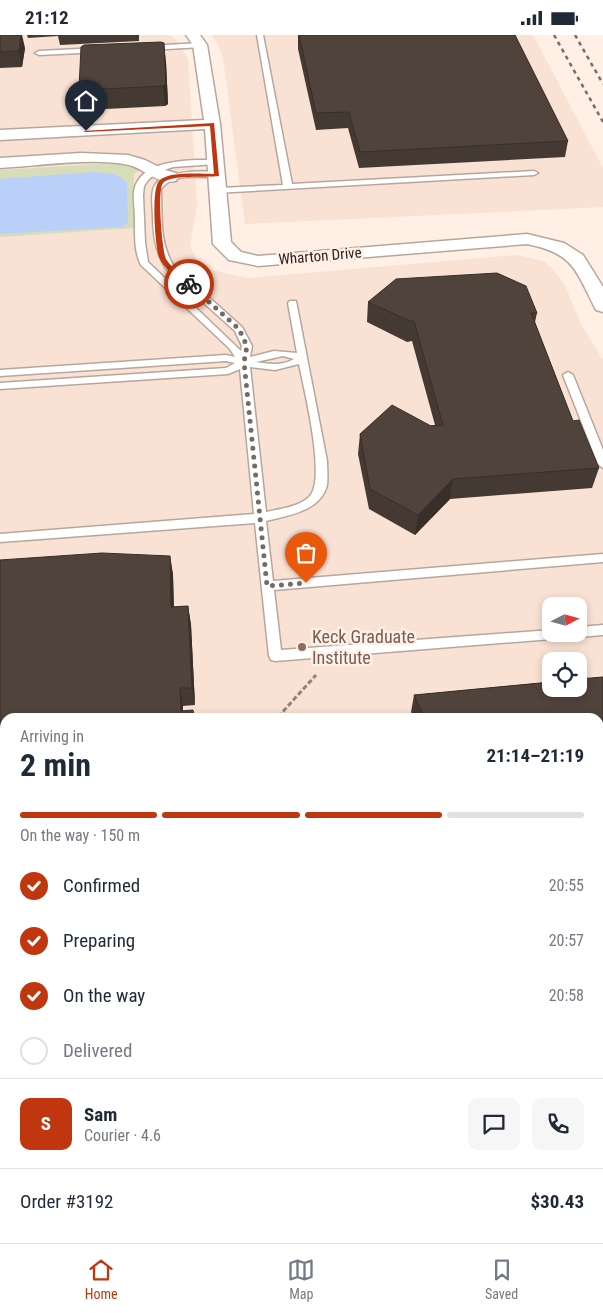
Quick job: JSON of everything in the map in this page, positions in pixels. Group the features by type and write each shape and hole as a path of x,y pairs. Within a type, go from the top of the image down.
{"street":[{"name":"Wharton Drive","path":"197,40 212,124 222,244 235,256 258,261 527,239 551,243 573,253 583,267 603,306"},
{"path":"0,135 212,124"},
{"path":"0,163 93,158 128,153 146,156 171,171"},
{"path":"93,158 127,160 144,164 152,171 171,171"}],"lane":[{"path":"260,35 288,187"},
{"path":"144,48 197,40"},
{"path":"39,53 106,50"},
{"path":"152,171 139,188 140,246 144,263 233,347 244,362"},
{"path":"534,173 288,187 171,171 157,189 158,228 162,257 169,267 239,329 247,346 244,362 275,656 542,636"},
{"path":"0,538 260,518 305,505 315,498 321,485 322,461 293,303"},
{"path":"0,373 226,358 282,366 292,365 302,358"},
{"path":"0,386 228,371 244,362"},
{"path":"568,375 603,464"},
{"path":"267,586 603,558"},
{"path":"588,631 603,630"}],"path":[{"path":"282,713 319,673 333,653"}],"shaded area":[{"name":"Keck Graduate Institute","path":"0,35 170,35 176,40 188,59 197,205 190,246 195,257 212,270 247,278 516,255 545,262 554,270 565,286 581,324 603,360 603,713 0,713"},
{"path":"211,35 533,35 603,168 603,207 245,224 223,58 218,44"}],"green space":[{"path":"117,163 133,164 141,168 134,174 134,228 0,237 0,170"}],"water":[{"path":"93,172 115,174 127,182 128,222 123,227 0,234 0,179"}],"building":[{"path":"0,35 21,35 19,51 0,52"},
{"path":"299,35 515,35 568,141 360,152 349,112 316,113"},
{"path":"164,43 166,84 163,86 79,89 81,47 84,45"},
{"path":"497,273 526,286 537,313 531,313 573,421 579,420 599,468 453,479 418,515 370,489 360,434 392,405 431,426 443,425 414,321 410,321 368,302 396,279"},
{"path":"102,553 170,556 171,607 188,606 192,688 180,688 181,711 193,710 193,713 0,713 0,560"},
{"path":"603,677 603,713 422,713 414,695 542,683 542,697 587,697 587,678"}],"railway":[{"path":"554,35 603,122"},
{"path":"575,35 603,84"}],"way so far":[{"path":"189,284 239,329 247,346 244,362 267,586 306,583"}],"place":[{"name":"Keck Graduate Institute","path":"302,647"}],"route":[{"path":"86,131 212,124 217,175 170,177 161,182 157,189 158,228 162,257 169,267 189,284"}]}
